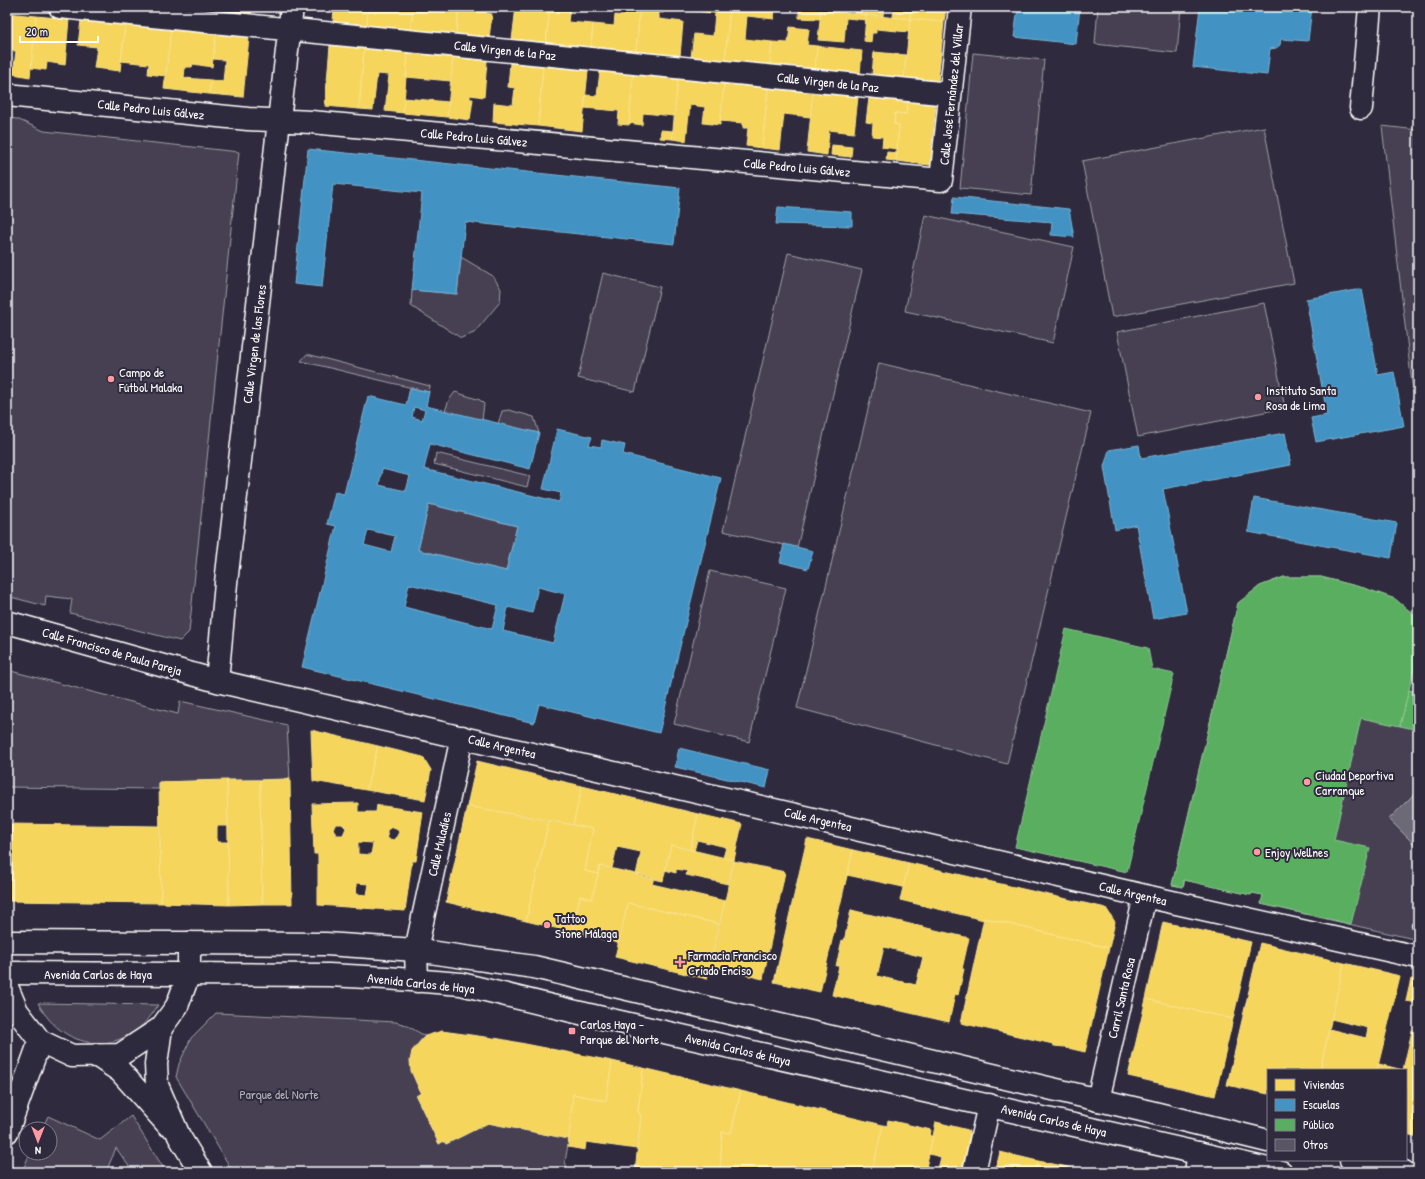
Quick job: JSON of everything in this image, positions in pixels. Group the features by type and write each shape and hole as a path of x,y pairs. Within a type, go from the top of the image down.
{"street":[{"name":"Calle Virgen de la Paz","path":"60,7 950,94"},
{"name":"Calle Virgen de las Flores","path":"217,681 226,583 292,7"},
{"name":"Calle José Fernández del Villar","path":"941,180 960,7"},
{"path":"1361,108 1370,7"},
{"name":"Calle Pedro Luis Gálvez","path":"7,95 248,119 319,122 941,180"},
{"name":"Calle Francisco de Paula Pareja","path":"7,622 217,681"},
{"name":"Calle Argentea","path":"217,681 1145,896 1418,957"},
{"name":"Calle Muladíes","path":"417,981 416,950 462,737"},
{"name":"Carril Santa Rosa","path":"1098,1100 1145,896"},
{"path":"7,942 326,944 416,950 534,967 1267,1141"},
{"path":"7,987 17,1011 40,1041 72,1056 120,1055 161,1028 177,1006 189,974 189,944"},
{"name":"Avenida Carlos de Haya","path":"7,973 329,975 461,984 576,1012 989,1105 1198,1162 1281,1172"},
{"path":"161,1028 156,1064 157,1085 179,1136 201,1172"},
{"path":"7,1132 40,1041"},
{"path":"96,1055 120,1071 179,1136"},
{"path":"974,1172 989,1105"},
{"path":"1355,1161 1404,1172"}],"green space":[{"path":"1098,7 1181,7 1177,53 1095,44"},
{"path":"973,53 1044,60 1031,195 960,188"},
{"name":"Campo de Fútbol Malaka","path":"7,118 17,119 44,131 239,152 189,632 180,641 70,613 72,599 46,596 45,606 7,596"},
{"path":"1382,126 1418,130 1418,427 1410,368"},
{"path":"1264,127 1294,283 1112,317 1082,161"},
{"path":"925,215 1074,247 1053,343 905,311"},
{"path":"788,253 862,270 797,548 723,531"},
{"path":"461,257 493,276 501,289 500,302 474,333 461,338 411,306 412,290 457,294"},
{"path":"603,273 660,287 635,392 578,378"},
{"path":"1264,303 1285,408 1138,437 1117,332"},
{"path":"307,354 430,386 429,392 301,361"},
{"path":"879,363 1091,413 1007,764 797,708"},
{"path":"455,392 480,400 484,404 482,420 445,411 449,400"},
{"path":"509,410 534,417 539,433 498,424 502,411"},
{"path":"436,453 530,476 527,487 434,464"},
{"path":"429,504 517,526 506,571 418,550"},
{"path":"710,571 786,588 749,742 674,724"},
{"name":"Ciudad Deportiva Carranque","path":"1284,577 1321,577 1364,588 1395,599 1418,618 1418,940 1261,904 1263,895 1252,893 1251,895 1185,880 1183,887 1172,885 1238,603 1260,586"},
{"path":"7,670 178,714 180,701 287,725 290,779 159,782 159,789 7,787"},
{"path":"38,1003 158,1005 146,1022 131,1034 114,1041 97,1043 80,1040 64,1033 50,1020"},
{"name":"Parque del Norte","path":"216,1013 396,1022 406,1025 425,1036 414,1050 411,1063 414,1077 421,1093 416,1096 439,1144 444,1141 446,1144 488,1123 569,1139 565,1162 569,1172 233,1172 176,1077 179,1064 191,1038"},
{"path":"48,1116 100,1140 131,1116 166,1172 133,1172 116,1148 106,1172 22,1172 27,1161 58,1161 58,1121 46,1121"}],"shaded area":[{"path":"1418,790 1418,848 1389,819"}],"building: Viviendas":[{"path":"183,7 218,7 218,11"},
{"path":"218,7 252,7 251,14 218,11"},
{"path":"334,7 368,7 367,25 333,22"},
{"path":"368,7 413,7 411,30 367,25"},
{"path":"413,7 459,7 456,34 411,30"},
{"path":"459,7 487,7 486,13 492,14 489,38 456,34"},
{"path":"516,7 550,7 546,43 512,40"},
{"path":"550,7 570,7 568,22 593,24 591,47 546,43"},
{"path":"625,7 640,7 636,52 591,47 593,24 614,26 615,15 624,16"},
{"path":"640,7 664,7 663,13 659,12 659,19 683,22 680,56 636,52"},
{"path":"685,7 730,7 725,61 691,57 694,34 713,36 715,13 684,10"},
{"path":"730,7 775,7 774,19 747,16 745,39 772,42 770,65 725,61"},
{"path":"790,7 821,7 821,10"},
{"path":"821,7 833,7 832,11 821,10"},
{"path":"855,7 867,7 866,15 854,13"},
{"path":"867,7 884,7 883,16 866,15"},
{"path":"894,7 911,7 910,19 893,17"},
{"path":"911,7 946,7 944,22 910,19"},
{"path":"799,8 821,10 820,19 799,18"},
{"path":"821,10 866,15 866,20 846,18 844,42 818,40"},
{"path":"7,13 36,16 30,77 13,74 16,51 7,50"},
{"path":"866,15 910,19 909,32 876,29 876,33 872,33 871,42 864,41"},
{"path":"36,16 69,19 65,65 47,62 46,70 31,68"},
{"path":"910,19 944,22 938,81 904,78"},
{"path":"81,20 125,25 120,71 94,68 97,47 78,45"},
{"path":"125,25 171,29 166,76 148,74 149,64 121,61"},
{"path":"790,27 809,29 807,45 817,46 815,69 770,65 772,42 788,43"},
{"path":"171,29 216,34 212,67 193,64 192,67 185,67 184,78 211,80 209,94 164,89"},
{"path":"216,34 249,37 243,97 209,94 211,80 223,82 225,60 213,59"},
{"path":"330,45 364,48 359,109 325,106"},
{"path":"817,46 862,51 860,74 815,69"},
{"path":"364,48 408,53 403,113 385,111 389,75 377,74 373,110 359,109"},
{"path":"874,52 906,55 904,78 872,75"},
{"path":"408,53 453,57 451,81 406,77"},
{"path":"453,57 487,61 484,97 470,95 470,99 473,99 470,120 447,117"},
{"path":"510,63 543,66 538,126 493,122 494,103 513,105 515,88 508,87"},
{"path":"543,66 588,71 582,131 538,126"},
{"path":"600,71 633,75 629,125 618,124 619,111 584,108 586,95 597,96"},
{"path":"633,75 678,79 674,116 643,113 642,125 629,123"},
{"path":"678,79 724,84 720,125 703,123 705,107 690,105 686,141 672,139"},
{"path":"724,84 768,88 762,148 746,146 748,128 743,128 743,123 720,121"},
{"path":"768,88 813,93 810,117 784,114 780,150 762,148"},
{"path":"813,93 858,97 854,133 829,130 827,155 807,152"},
{"path":"404,98 449,102 447,117 403,113"},
{"path":"869,98 908,102 906,114 895,113 894,124 899,125 897,149 882,147 883,137 872,136 873,123 866,122"},
{"path":"908,102 936,104 930,165 896,161 899,125 894,124 895,113 906,114"},
{"path":"661,130 673,131 672,139 660,138"},
{"path":"832,145 852,147 851,157 831,155"},
{"path":"887,152 897,153 896,161 886,160"},
{"path":"311,730 378,746 366,790 313,781"},
{"path":"378,746 423,757 431,770 425,800 366,790"},
{"path":"477,761 582,786 573,825 467,806"},
{"path":"290,779 292,904 262,904 260,780"},
{"path":"227,780 228,826 217,826 217,842 228,842 229,905 161,903 159,782"},
{"path":"227,780 260,780 262,904 229,905"},
{"path":"582,786 698,814 690,850 671,845 663,881 636,875 641,852 617,847 612,868 600,866 598,874 585,871 593,829 573,825"},
{"path":"358,803 358,812 376,812 377,805 423,812 416,861 412,861 405,911 318,905 318,854 314,854 312,804","holes":["336,824 342,824 346,828 343,835 336,835 333,828","392,827 396,828 399,832 395,840 388,839 387,830","358,842 373,843 371,855 358,854","356,883 369,884 367,895 356,894"]},
{"path":"467,806 549,820 526,921 446,902"},
{"path":"698,814 742,824 734,860 723,858 726,847 697,840 694,851 690,850"},
{"path":"549,820 593,829 585,871 598,874 592,899 580,896 572,932 526,921"},
{"path":"7,824 160,826 161,903 7,901"},
{"path":"807,839 853,850 820,992 774,982"},
{"path":"671,845 734,860 728,884 686,875 687,871 676,869 676,873 665,870"},
{"path":"853,850 909,863 903,887 847,875"},
{"path":"734,861 785,872 763,979 710,967"},
{"path":"909,863 1106,908 1115,922 1109,948 984,918 984,920 900,900"},
{"path":"600,866 654,878 652,884 725,901 719,924 628,903 618,943 572,932 580,896 592,899"},
{"path":"628,903 719,924 707,979 615,957"},
{"path":"851,910 969,938 958,995 955,994 949,1022 832,995 839,966 836,966 842,940 844,941","holes":["884,947 923,957 916,985 877,976"]},
{"path":"984,918 1109,948 1085,1052 1054,1046 1053,1044 961,1023"},
{"path":"1163,922 1251,942 1233,1019 1146,999"},
{"path":"1260,943 1344,963 1320,1069 1267,1069 1267,1094 1227,1085"},
{"path":"1344,963 1400,976 1377,1069 1320,1069 1329,1029 1366,1038 1368,1028 1331,1019"},
{"path":"1411,979 1418,980 1418,1003 1406,1001"},
{"path":"1146,999 1233,1019 1215,1096 1128,1076"},
{"path":"442,1031 500,1039 612,1061 606,1101 573,1094 569,1139 488,1123 446,1144 444,1141 439,1144 416,1096 421,1093 411,1071 410,1061 412,1051 425,1036"},
{"path":"1412,1031 1418,1032 1418,1137 1407,1134 1407,1069 1403,1069"},
{"path":"612,1061 643,1068 638,1112 641,1116 637,1149 586,1142 585,1150 568,1147 573,1094 606,1101"},
{"path":"1379,1064 1399,1069 1377,1069"},
{"path":"643,1068 741,1091 731,1133 722,1132 720,1172 635,1172 641,1116 638,1112"},
{"path":"741,1091 883,1125 872,1172 720,1172 722,1132 731,1133"},
{"path":"888,1120 931,1130 930,1136 933,1136 925,1172 872,1171 883,1125 887,1126"},
{"path":"936,1122 968,1130 971,1137 963,1172 925,1172 926,1166 938,1169 941,1157 929,1154"},
{"path":"1000,1152 1038,1161 1035,1172 995,1172"},
{"path":"1038,1161 1063,1166 1087,1172 1035,1172"}],"building: Escuelas":[{"path":"1018,7 1080,7 1076,44 1014,37"},
{"path":"1200,7 1312,7 1308,41 1281,39 1280,45 1276,48 1270,49 1267,75 1193,67"},
{"path":"308,149 680,188 674,244 465,222 457,294 412,290 422,193 333,184 322,287 294,284"},
{"path":"954,197 1069,209 1074,237 1051,235 1052,222 952,214"},
{"path":"778,207 852,212 852,226 776,224"},
{"path":"1362,289 1378,375 1394,372 1404,426 1316,442 1311,418 1327,415 1306,299"},
{"path":"410,388 429,392 426,406 539,433 530,469 430,444 424,469 559,502 561,493 543,489 557,429 592,437 589,445 601,447 602,440 625,445 623,454 721,478 659,733 539,704 534,723 302,667 336,526 327,524 335,492 344,494 368,396 406,405","holes":["414,407 425,410 422,420 412,417","382,469 410,476 406,491 379,485","429,504 517,526 506,571 418,550","368,530 395,536 391,552 364,545","409,584 498,605 492,629 404,607","538,587 565,594 553,643 503,631 508,607 532,613"]},
{"path":"1285,433 1291,465 1163,489 1187,613 1153,619 1136,525 1115,530 1104,467 1109,450 1139,445 1141,458"},
{"path":"1254,498 1397,523 1391,558 1248,532"},
{"path":"784,544 813,551 808,569 780,562"},
{"path":"679,748 770,770 766,788 675,767"}],"building: Público":[{"name":"Ciudad Deportiva Carranque","path":"1284,577 1321,577 1364,588 1395,599 1418,618 1418,653 1400,726 1361,718 1334,840 1370,848 1351,924 1261,904 1263,895 1252,893 1251,895 1184,880 1183,887 1172,885 1238,603 1260,586"},
{"path":"1066,629 1148,648 1152,669 1174,674 1127,872 1015,847"},
{"path":"1409,690 1418,692 1418,730 1400,726"}],"building: Otros":[{"path":"1414,917 1418,917 1418,934 1414,933 1411,924 1414,922"}],"place":[{"name":"Campo de Fútbol Malaka","path":"111,379"},
{"name":"Instituto Santa Rosa de Lima","path":"1258,397"},
{"name":"Ciudad Deportiva Carranque","path":"1307,782"},
{"name":"Enjoy Wellnes","path":"1257,852"},
{"name":"Tattoo Stone Málaga","path":"547,925"},
{"name":"Farmacia Francisco Criado Enciso","path":"680,962"},
{"name":"Carlos Haya - Parque del Norte","path":"572,1031"}]}
